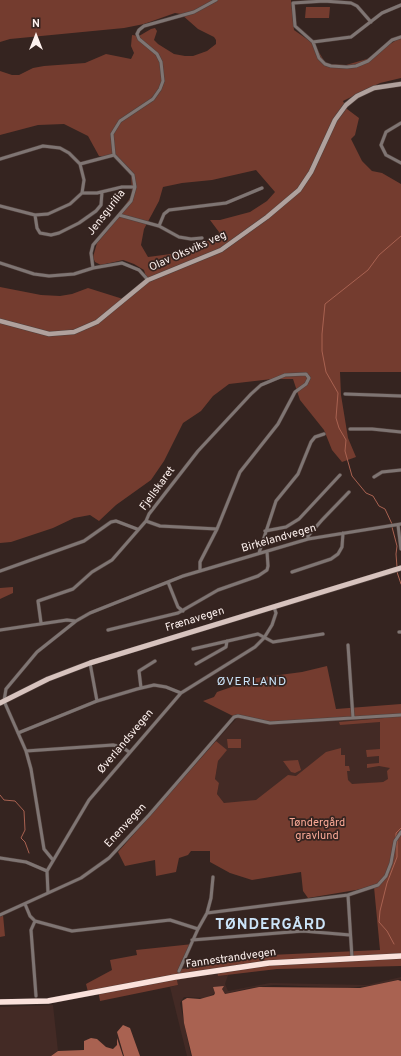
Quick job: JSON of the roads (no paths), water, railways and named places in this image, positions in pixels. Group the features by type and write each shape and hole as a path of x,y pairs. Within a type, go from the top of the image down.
{"highway":[{"name":"Fannestrandvegen","path":"0,1002 48,1001 230,968 269,963 401,956"},
{"name":"Fannestrandvegen","path":"0,998 66,998"}],"main road":[{"name":"Frænavegen","path":"2,702 54,676 90,663 401,568"}],"street":[{"path":"80,164 114,155 112,134 115,127 120,121 153,99 160,89 163,80 161,62 157,54 139,39 139,30 144,26 194,12 216,0"},
{"path":"371,22 357,6 352,3 324,1 293,3 295,26 313,42 319,58 325,64 331,66 356,66 368,61 392,40 401,37"},
{"path":"313,42 351,37 391,8 401,5"},
{"name":"Olav Oksviks veg","path":"0,321 49,334 74,332 96,322 148,280 221,250 278,209 292,197 305,182 335,120 346,105 357,96 374,88 401,84"},
{"path":"401,123 386,132 381,145 386,155 401,163"},
{"path":"0,159 44,146 54,146 69,153 80,164 84,180 82,193 70,204 48,214 35,215 0,206"},
{"name":"Jensgurilia","path":"94,268 91,254 93,245 131,201 135,187 133,175 114,155"},
{"path":"82,193 88,194 122,187 135,187"},
{"path":"159,226 164,214 169,210 226,203 262,188"},
{"path":"35,215 37,228 40,233 50,236 60,233 72,228 96,211 101,205 102,192"},
{"path":"119,215 159,226 179,237 191,239 202,238"},
{"path":"0,263 34,274 48,276 74,274 94,268 122,263 128,264 139,270 148,280"},
{"name":"Fjellskaret","path":"42,623 38,603 40,600 60,595 79,585 92,572 112,560 137,529 146,521 149,514 198,451 260,385 285,374 306,374 309,378 306,384 295,392 278,424 240,472 217,529"},
{"path":"345,394 401,396"},
{"path":"350,429 372,429 401,432"},
{"path":"259,553 276,501 298,474 311,442 315,437 324,434"},
{"path":"374,477 382,472 401,470"},
{"path":"265,531 286,527 299,519 340,475"},
{"path":"308,539 308,536 349,492"},
{"path":"0,571 84,542 111,522 116,521 137,529"},
{"path":"146,521 160,526 217,529 200,562 200,570"},
{"name":"Birkelandvegen","path":"2,702 6,689 20,670 37,652 76,621 105,606 200,570 308,539 399,525 401,549"},
{"path":"292,572 331,559 338,554 342,547 343,533"},
{"path":"108,630 183,611 218,590 263,573 268,566 267,551"},
{"path":"168,582 178,607 183,611"},
{"name":"Øverlandsvegen","path":"47,870 89,800 129,752 181,693 255,647 264,638 272,625 276,613 274,607"},
{"path":"0,630 67,620 76,621"},
{"path":"193,649 258,634 270,641 277,642 323,634"},
{"path":"196,664 226,647 227,641"},
{"path":"348,645 353,718 401,715"},
{"path":"141,688 139,671 155,661"},
{"path":"90,663 97,701"},
{"path":"18,733 97,701 141,688 154,685 166,687 181,693"},
{"path":"2,702 26,751 31,769 44,849 53,860"},
{"name":"Enenvegen","path":"0,915 48,894 89,873 116,851 234,717 238,716 270,723 353,718"},
{"path":"26,751 113,745 122,747 129,752"},
{"path":"207,913 348,895 378,885 386,876 391,863 395,841 401,832"},
{"path":"0,858 26,862 47,870 48,894"},
{"path":"179,971 192,940 207,913 212,898 213,877"},
{"path":"348,895 352,958"},
{"path":"25,904 30,916 36,922 72,931 170,920 198,928"},
{"path":"36,922 31,930 36,996"},
{"path":"192,940 304,931 350,935"}],"waterway":[{"path":"392,524 385,509 379,506 373,496 366,493 352,476 345,451 346,440 339,428 336,418 338,393 326,372 322,351 322,334 325,304 368,270 379,255 401,236"},
{"path":"392,527 397,546 397,567"},
{"path":"397,572 401,584"},
{"path":"0,795 4,800 15,801 24,811 25,830 21,838 25,842 29,853"},
{"path":"396,837 396,833 401,828"},
{"path":"394,944 387,931 379,922 380,911 387,883 397,857 397,840"}],"district":[{"name":"ØVERLAND","path":"252,683"},
{"name":"TØNDERGÅRD","path":"271,926"}],"park label":[{"name":"Tøndergård gravlund","path":"317,830"}]}
